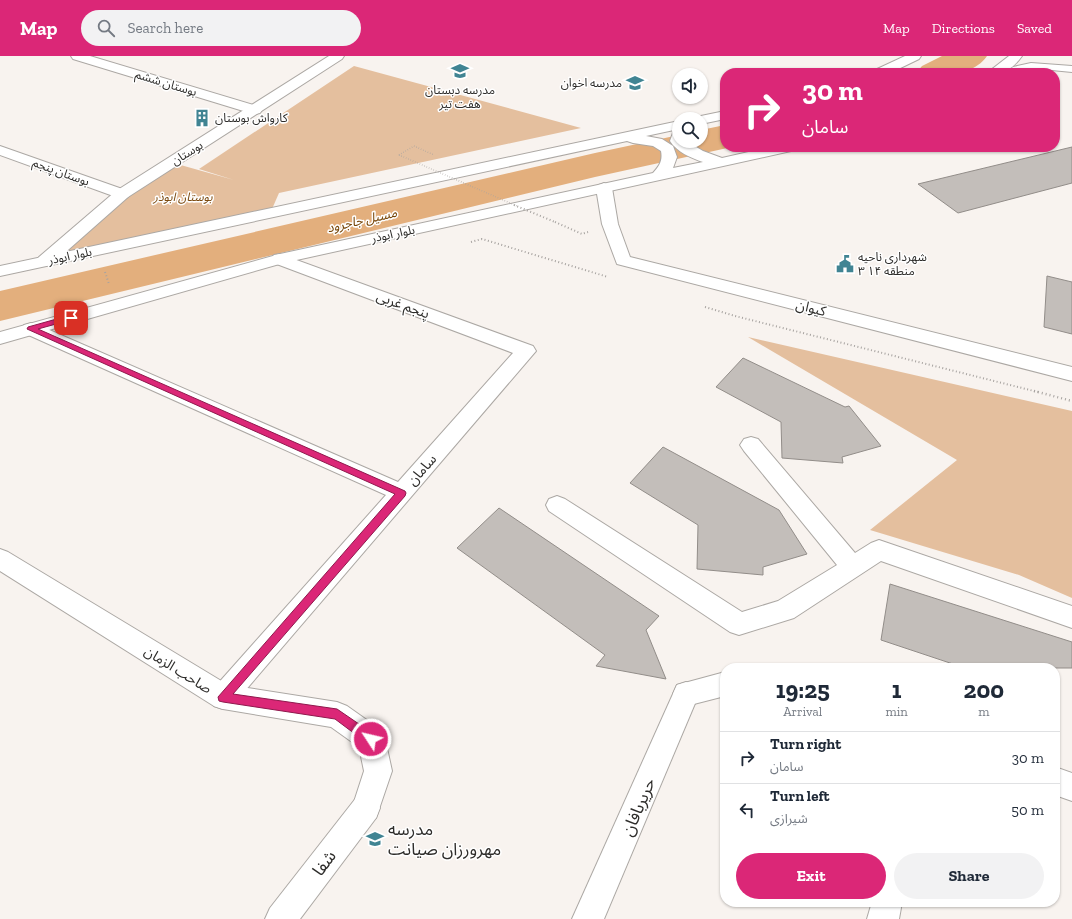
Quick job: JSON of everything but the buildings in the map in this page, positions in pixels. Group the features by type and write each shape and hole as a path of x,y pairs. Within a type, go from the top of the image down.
{"street":[{"name":"بوستان ششم","path":"77,56 255,110"},
{"name":"بوستان","path":"45,261 122,194 338,56"},
{"path":"890,68 915,56"},
{"path":"1002,68 1016,56"},
{"path":"708,119 720,116"},
{"name":"بلوار ابوذر","path":"0,271 672,127"},
{"path":"618,139 642,139 657,142 668,149 671,158 667,166 658,176"},
{"path":"684,148 704,158 724,162"},
{"name":"بوستان پنجم","path":"0,150 122,194"},
{"name":"بلوار ابوذر","path":"0,338 280,259 769,152"},
{"name":"کیوان","path":"604,188 610,224 623,260 1072,374"},
{"name":"پنجم غربی","path":"280,259 526,351"},
{"path":"31,329 402,493"},
{"name":"سامان","path":"223,697 526,351"},
{"path":"751,445 852,566"},
{"path":"557,505 739,624 785,610 879,550 1072,617"},
{"name":"صاحب الزمان","path":"0,559 223,697 337,714 371,739 378,771 366,808"},
{"name":"حریربافان","path":"596,916 686,694 720,685"},
{"path":"1060,784 1072,788"},
{"name":"شفا","path":"281,919 366,808"},
{"path":"883,919 886,907"}],"lane":[{"path":"1021,68 1049,66 1072,69"}],"path":[{"path":"414,146 399,155 582,234"},
{"path":"105,270 109,285"}],"green space":[{"name":"بوستان ابوذر","path":"354,66 581,128 279,193 272,209 64,253 118,204 177,164 234,180 199,169"},
{"path":"748,337 1072,411 1072,598 1019,575 870,530 957,460"}],"waterway":[{"name":"مسیل جاجرود","path":"945,68 970,56"},
{"name":"مسیل جاجرود","path":"0,306 595,165 720,138"}],"place":[{"name":"مدرسه دبستان هفت تیر","path":"460,71"},
{"name":"مدرسه اخوان","path":"635,83"},
{"name":"کارواش بوستان","path":"202,118"},
{"name":"شهرداری ناحیه ۳ منطقه ۱۴","path":"845,264"},
{"name":"مدرسه مهرورزان صیانت","path":"375,839"}],"route":[{"path":"71,318 31,329 402,493 223,697 337,714 371,739"}]}
